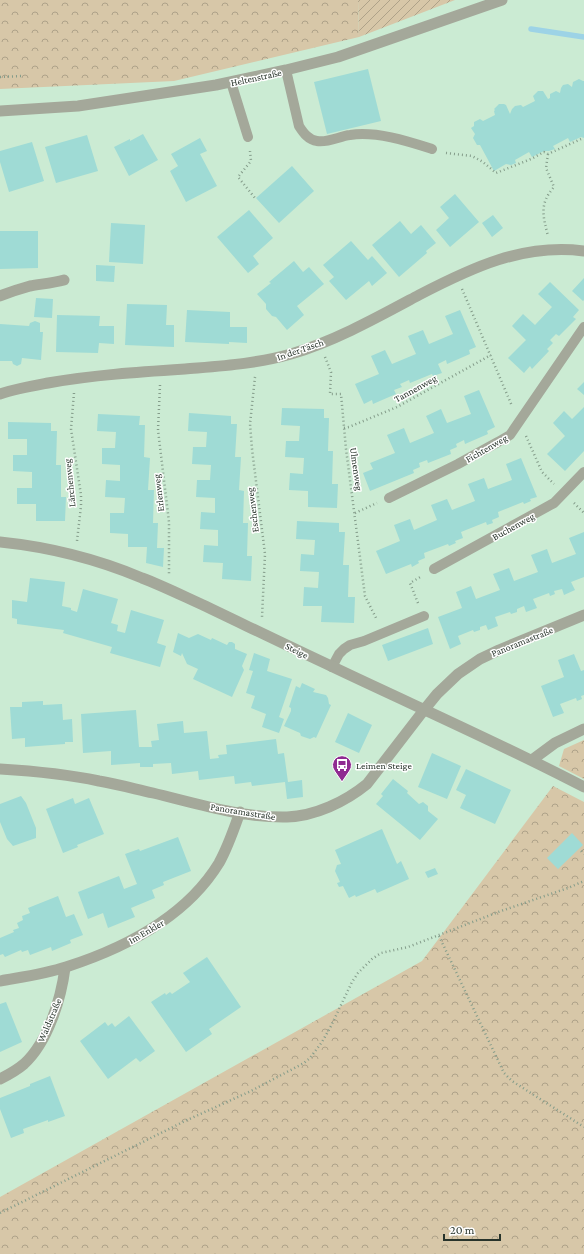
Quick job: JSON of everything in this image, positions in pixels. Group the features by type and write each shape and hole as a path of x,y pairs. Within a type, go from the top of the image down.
{"street":[{"name":"Heltenstraße","path":"0,111 78,106 231,82 286,70 338,57 502,0"},
{"name":"In der Täsch","path":"0,394 32,386 82,377 256,362 291,354 356,327 457,276 501,258 522,253 551,249 584,251"},
{"path":"0,296 14,290 64,280"},
{"name":"Steige","path":"0,542 40,547 74,555 142,577 532,760 584,787"},
{"name":"Panoramastraße","path":"0,769 46,772 99,781 215,808 264,816 288,817 309,813 326,808 349,797 366,784 436,694 458,674 480,659 499,650 584,615"},
{"path":"532,760 555,743 584,729"},
{"name":"Im Enkler","path":"0,981 65,968 100,955 155,927 177,911 216,867 226,849 240,812"},
{"name":"Waldstraße","path":"0,1079 17,1070 38,1047 46,1032 62,988 65,968"}],"lane":[{"path":"286,70 299,126 311,139 317,141 351,134 377,135 402,139 432,149"},
{"path":"231,82 248,137"},
{"name":"Fichtenweg","path":"385,500 465,460 510,435 584,327"},
{"name":"Buchenweg","path":"434,569 554,503 584,472"},
{"path":"332,667 344,648 424,616"}],"path":[{"path":"0,78 21,76"},
{"path":"248,137 251,161 238,177 255,198"},
{"path":"432,149 449,154 472,156 483,162 496,173 544,152 548,154 581,139"},
{"path":"548,154 546,168 554,187 546,196 543,218 551,249"},
{"path":"465,294 480,329"},
{"name":"Ulmenweg","path":"319,343 331,372 330,394 341,394 365,596 371,610"},
{"name":"Tannenweg","path":"344,428 397,407 491,355"},
{"name":"Eschenweg","path":"254,386 250,424 265,554 262,618 257,630"},
{"name":"Erlenweg","path":"160,396 158,430 169,522 170,576 165,588"},
{"name":"Lärchenweg","path":"73,409 71,429 81,494 74,555"},
{"path":"355,513 385,500"},
{"path":"411,586 414,592"},
{"path":"581,851 584,854"},
{"path":"0,1213 172,1128 251,1091 295,1068 310,1058 318,1048 331,1026 352,982 364,966 372,959 381,954 399,950 439,936 501,911 584,881"},
{"path":"439,936 504,1073 512,1080 584,1127"}],"green space":[{"path":"0,0 358,0 359,37 174,81 0,89"},
{"path":"358,0 455,0 359,37"},
{"path":"584,740 584,779 559,766 564,749"},
{"path":"553,786 584,802 584,1254 0,1254 0,1197 422,961"}],"building":[{"path":"368,69 381,121 327,134 314,82"},
{"path":"579,79 584,81 584,138 581,137 570,142 568,138 553,146 555,149 544,151 532,157 529,152 515,160 516,163 511,165 506,164 494,171 480,145 477,145 473,138 475,134 471,128 474,126 474,122 480,119 483,121 495,115 494,109 499,104 506,105 510,114 515,106 521,105 523,107 535,101 533,96 538,91 543,91 548,99 550,98 550,94 556,91 560,93 563,85 568,84 572,87 573,82"},
{"path":"143,134 158,160 129,176 114,147"},
{"path":"87,135 98,171 56,183 45,147"},
{"path":"200,138 207,151 200,154 217,186 186,202 170,171 178,166 171,154"},
{"path":"32,142 44,181 9,192 0,162 0,151"},
{"path":"292,166 314,191 279,223 256,198"},
{"path":"455,194 479,222 450,247 436,230 449,218 440,207"},
{"path":"249,210 273,238 253,256 259,264 248,273 217,237"},
{"path":"493,215 503,228 492,237 482,223"},
{"path":"400,221 411,234 421,225 436,243 426,251 427,253 399,277 372,245"},
{"path":"111,223 145,225 143,264 109,262"},
{"path":"0,231 38,231 38,268 0,269"},
{"path":"351,241 368,260 372,256 387,273 372,286 369,281 346,300 329,281 334,277 323,265"},
{"path":"294,261 303,272 309,267 324,284 297,306 304,315 287,330 276,317 272,316 266,309 266,304 257,294"},
{"path":"96,265 115,266 114,282 96,281"},
{"path":"584,278 584,300 583,301 572,291"},
{"path":"550,282 579,310 573,317 576,319 559,336 556,334 550,340 553,343 547,349 549,351 532,369 530,366 524,373 508,358 526,340 512,326 523,314 535,325 552,307 538,294"},
{"path":"36,298 53,299 52,318 34,317"},
{"path":"127,304 167,305 166,325 174,325 174,347 125,345"},
{"path":"187,310 230,312 230,327 247,327 247,343 229,342 229,344 185,342"},
{"path":"460,310 476,347 469,350 470,354 447,364 446,360 438,364 442,373 433,376 432,374 410,383 409,380 400,384 402,387 394,390 396,394 373,404 372,400 364,404 355,384 379,374 371,356 385,350 392,364 416,354 408,336 423,330 429,344 453,334 445,316"},
{"path":"57,315 100,316 99,326 114,326 114,344 99,343 98,353 56,352"},
{"path":"35,321 40,323 40,332 43,332 41,360 22,358 21,364 17,366 13,364 12,361 0,361 0,324 29,326 30,323"},
{"path":"584,382 584,395 577,389"},
{"path":"479,390 495,427 487,431 488,434 465,444 464,440 456,444 457,447 450,450 451,454 428,463 427,460 419,463 420,467 413,470 414,473 370,491 363,473 373,469 370,463 395,453 387,435 404,428 410,443 434,433 426,416 441,409 447,423 471,414 464,396"},
{"path":"584,407 584,451 565,471 547,454 565,436 553,423 564,411 572,419"},
{"path":"282,408 324,409 324,418 329,418 328,451 333,451 332,484 338,484 337,508 308,507 308,491 289,490 290,473 303,474 304,458 285,457 286,441 299,441 300,426 281,425"},
{"path":"189,413 231,416 231,424 237,424 235,457 241,457 239,490 244,491 243,523 248,523 247,556 252,556 251,581 222,579 223,563 203,562 204,545 218,546 218,530 200,529 201,512 215,513 215,498 196,497 197,480 210,480 211,465 192,464 193,447 206,447 207,432 188,431"},
{"path":"98,414 140,416 139,425 145,425 144,457 150,458 148,490 154,490 153,523 158,523 157,548 164,548 163,567 146,563 147,547 128,547 128,534 110,533 110,513 124,513 125,498 105,497 106,480 120,481 120,465 102,464 102,448 115,448 116,432 97,431"},
{"path":"8,422 51,423 51,431 57,431 56,465 61,465 61,497 66,497 65,521 36,521 36,504 17,504 17,488 32,488 32,472 13,471 13,455 27,455 27,439 8,439"},
{"path":"521,458 537,497 530,499 531,501 524,504 523,502 498,512 499,517 492,520 493,523 487,525 486,522 461,532 463,538 455,541 456,543 449,546 448,544 424,553 425,558 418,561 419,563 412,567 411,564 386,574 376,551 400,541 394,525 410,519 414,530 437,520 431,505 447,499 452,510 475,501 468,484 484,478 488,489 512,480 506,464"},
{"path":"297,521 339,523 339,532 345,532 343,565 349,565 348,597 355,597 354,623 321,622 322,606 303,606 304,587 318,588 319,572 300,571 301,554 314,555 315,540 296,539"},
{"path":"584,532 584,577 571,582 575,590 564,595 562,589 554,591 555,594 550,596 549,593 533,599 537,608 526,612 524,606 517,609 517,612 511,614 510,612 495,617 498,626 488,630 486,625 480,627 480,630 474,632 473,630 458,636 461,644 450,649 438,617 462,608 456,592 471,586 476,599 500,590 493,574 509,568 514,581 538,572 531,555 547,549 552,563 576,554 569,538"},
{"path":"30,578 65,582 62,606 71,608 71,610 77,612 83,589 118,599 111,623 118,625 117,631 125,633 131,610 164,620 157,643 166,646 160,667 110,653 112,647 63,633 64,630 17,624 17,619 12,618 12,600 27,602"},
{"path":"428,628 433,644 388,661 382,645"},
{"path":"178,633 189,638 198,634 211,640 212,638 227,645 229,642 232,642 235,644 235,649 247,654 242,666 244,670 232,697 193,679 198,669 187,664 182,653 181,656 173,652"},
{"path":"254,653 270,659 267,671 292,679 279,717 284,719 279,733 262,727 266,714 251,708 255,696 246,693 253,671 249,670"},
{"path":"574,654 581,671 584,670 584,695 581,696 582,699 577,701 576,698 560,704 564,713 553,717 541,686 564,677 558,660"},
{"path":"302,683 315,689 313,692 326,695 329,704 331,705 316,738 314,737 310,739 301,736 300,733 284,726 291,711 291,708 289,707 296,686 300,688"},
{"path":"43,701 43,705 62,704 63,720 72,719 73,742 25,747 25,738 12,739 10,707 22,707 22,702"},
{"path":"136,710 139,747 152,747 151,741 159,740 157,724 183,721 184,733 207,731 210,759 219,758 218,755 227,754 226,745 276,739 278,754 284,753 288,782 302,780 303,797 287,799 285,782 252,786 251,782 235,784 234,776 199,780 198,771 172,774 171,763 153,764 153,767 140,767 140,763 111,765 111,751 83,753 81,714"},
{"path":"348,713 372,725 359,753 335,742"},
{"path":"432,753 461,766 447,799 418,787"},
{"path":"466,769 511,790 495,824 460,808 466,795 456,790"},
{"path":"393,779 408,791 407,793 419,804 423,802 428,806 428,811 438,819 420,840 376,804 383,796 381,794"},
{"path":"21,796 26,803 36,828 36,838 13,846 7,839 0,822 0,804"},
{"path":"73,798 75,804 89,798 104,834 77,845 78,847 63,853 46,809"},
{"path":"382,829 397,864 401,861 409,879 377,893 375,889 356,897 355,895 349,898 343,886 339,887 337,883 340,882 335,871 337,865 341,864 335,850"},
{"path":"572,833 583,845 558,869 547,858"},
{"path":"178,837 191,871 163,882 164,885 152,890 155,898 131,908 135,917 108,928 103,913 88,919 78,892 119,876 124,889 137,884 125,854 139,849 140,851"},
{"path":"435,868 438,874 428,878 425,872"},
{"path":"58,896 66,917 74,914 83,935 70,940 71,943 52,951 51,947 30,955 28,950 22,952 21,950 5,957 3,954 0,955 0,938 14,932 13,930 19,928 17,923 23,920 22,916 30,913 28,908"},
{"path":"207,957 241,1007 209,1029 212,1034 186,1052 151,1002 165,993 166,995 170,992 172,994 190,982 183,973"},
{"path":"6,1002 22,1042 0,1052 0,1004"},
{"path":"129,1016 155,1051 140,1062 136,1058 108,1079 80,1041 105,1022 108,1026 112,1023 115,1027"},
{"path":"50,1076 65,1116 48,1122 48,1120 23,1129 24,1133 11,1138 0,1109 0,1098"}],"waterway":[{"path":"531,29 584,37"}],"place":[{"name":"Leimen Steige","path":"342,782"}]}
